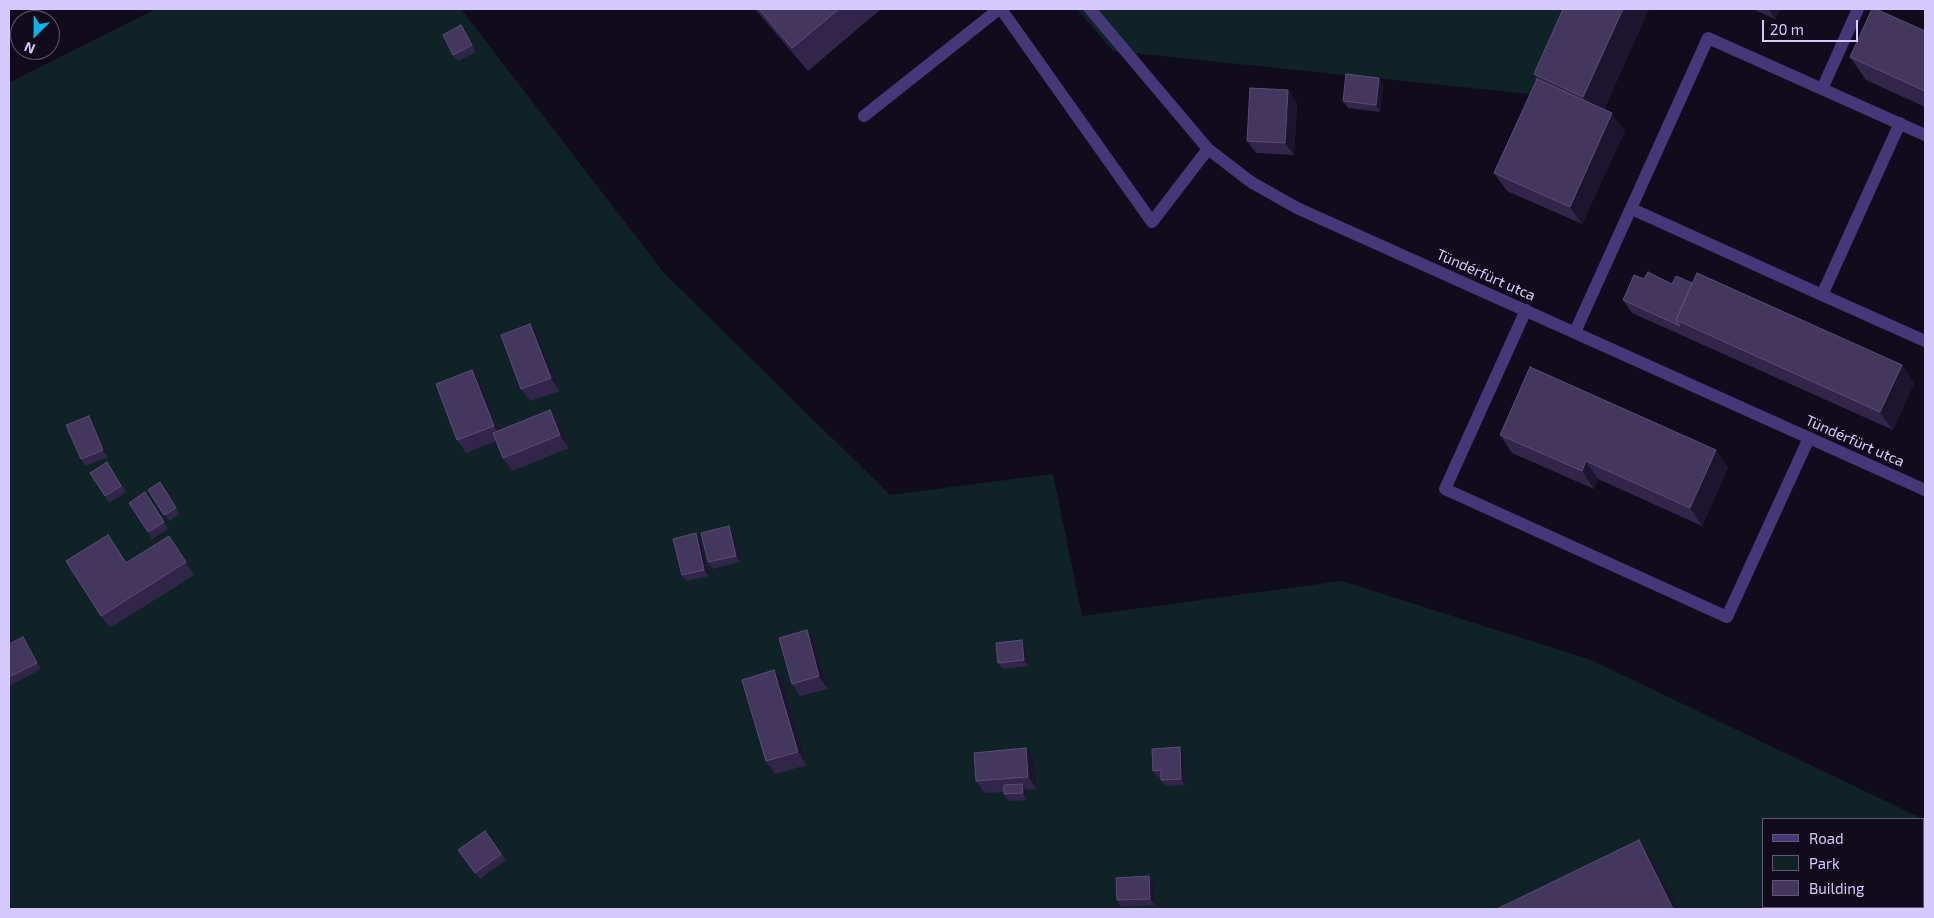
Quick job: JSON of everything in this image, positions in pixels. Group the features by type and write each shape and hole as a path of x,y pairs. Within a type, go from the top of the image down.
{"street":[{"path":"864,116 1000,9 1152,222 1208,149"},
{"name":"Tündérfürt utca","path":"1090,9 1208,149 1251,182 1297,208 1925,490"},
{"path":"1822,89 1858,9"},
{"path":"1574,332 1708,38 1925,135"},
{"path":"1822,295 1900,124"},
{"path":"1632,208 1925,341"},
{"path":"1526,310 1445,489 1727,617 1808,438"}],"green space":[{"path":"156,9 461,9 664,273 890,495 1053,474 1082,616 1342,581 1591,660 1921,818 1762,818 1762,908 1924,908 1925,820 1925,909 9,909 9,83 55,60 60,60 60,57"},
{"path":"1077,9 1588,9 1549,96 1113,51"}],"building":[{"path":"759,9 839,9 792,48"},
{"path":"1563,9 1623,9 1583,97 1534,74"},
{"path":"1872,9 1876,9 1925,31 1925,91 1850,57"},
{"path":"461,25 472,45 453,55 443,35"},
{"path":"1346,74 1379,78 1376,105 1343,101"},
{"path":"1537,79 1612,113 1570,207 1494,173"},
{"path":"1250,88 1288,90 1285,143 1247,141"},
{"path":"1648,272 1672,284 1676,276 1692,283 1676,320 1680,326 1623,300 1634,275 1644,279"},
{"path":"1697,273 1902,365 1880,412 1676,320"},
{"path":"530,324 551,378 521,389 501,335"},
{"path":"1530,367 1716,450 1690,508 1586,461 1582,471 1500,435"},
{"path":"472,370 494,426 457,440 436,384"},
{"path":"550,410 560,435 503,458 493,433"},
{"path":"89,416 103,450 81,459 66,425"},
{"path":"107,462 121,486 105,496 90,473"},
{"path":"160,482 176,508 164,515 148,490"},
{"path":"145,492 164,522 148,532 129,503"},
{"path":"729,526 736,556 708,562 701,533"},
{"path":"696,533 704,570 682,575 673,539"},
{"path":"108,535 126,563 169,536 186,562 101,616 66,561"},
{"path":"807,630 819,676 792,684 779,638"},
{"path":"23,637 37,663 9,677 9,644"},
{"path":"1022,640 1024,660 998,663 996,643"},
{"path":"774,670 798,752 766,761 742,680"},
{"path":"1180,747 1181,779 1161,780 1161,770 1153,771 1152,749"},
{"path":"1026,748 1028,777 976,781 974,753"},
{"path":"1022,784 1023,793 1004,794 1004,785"},
{"path":"485,831 501,854 475,873 458,850"},
{"path":"1639,840 1673,909 1497,909"},
{"path":"1149,876 1150,899 1117,900 1116,878"}]}
